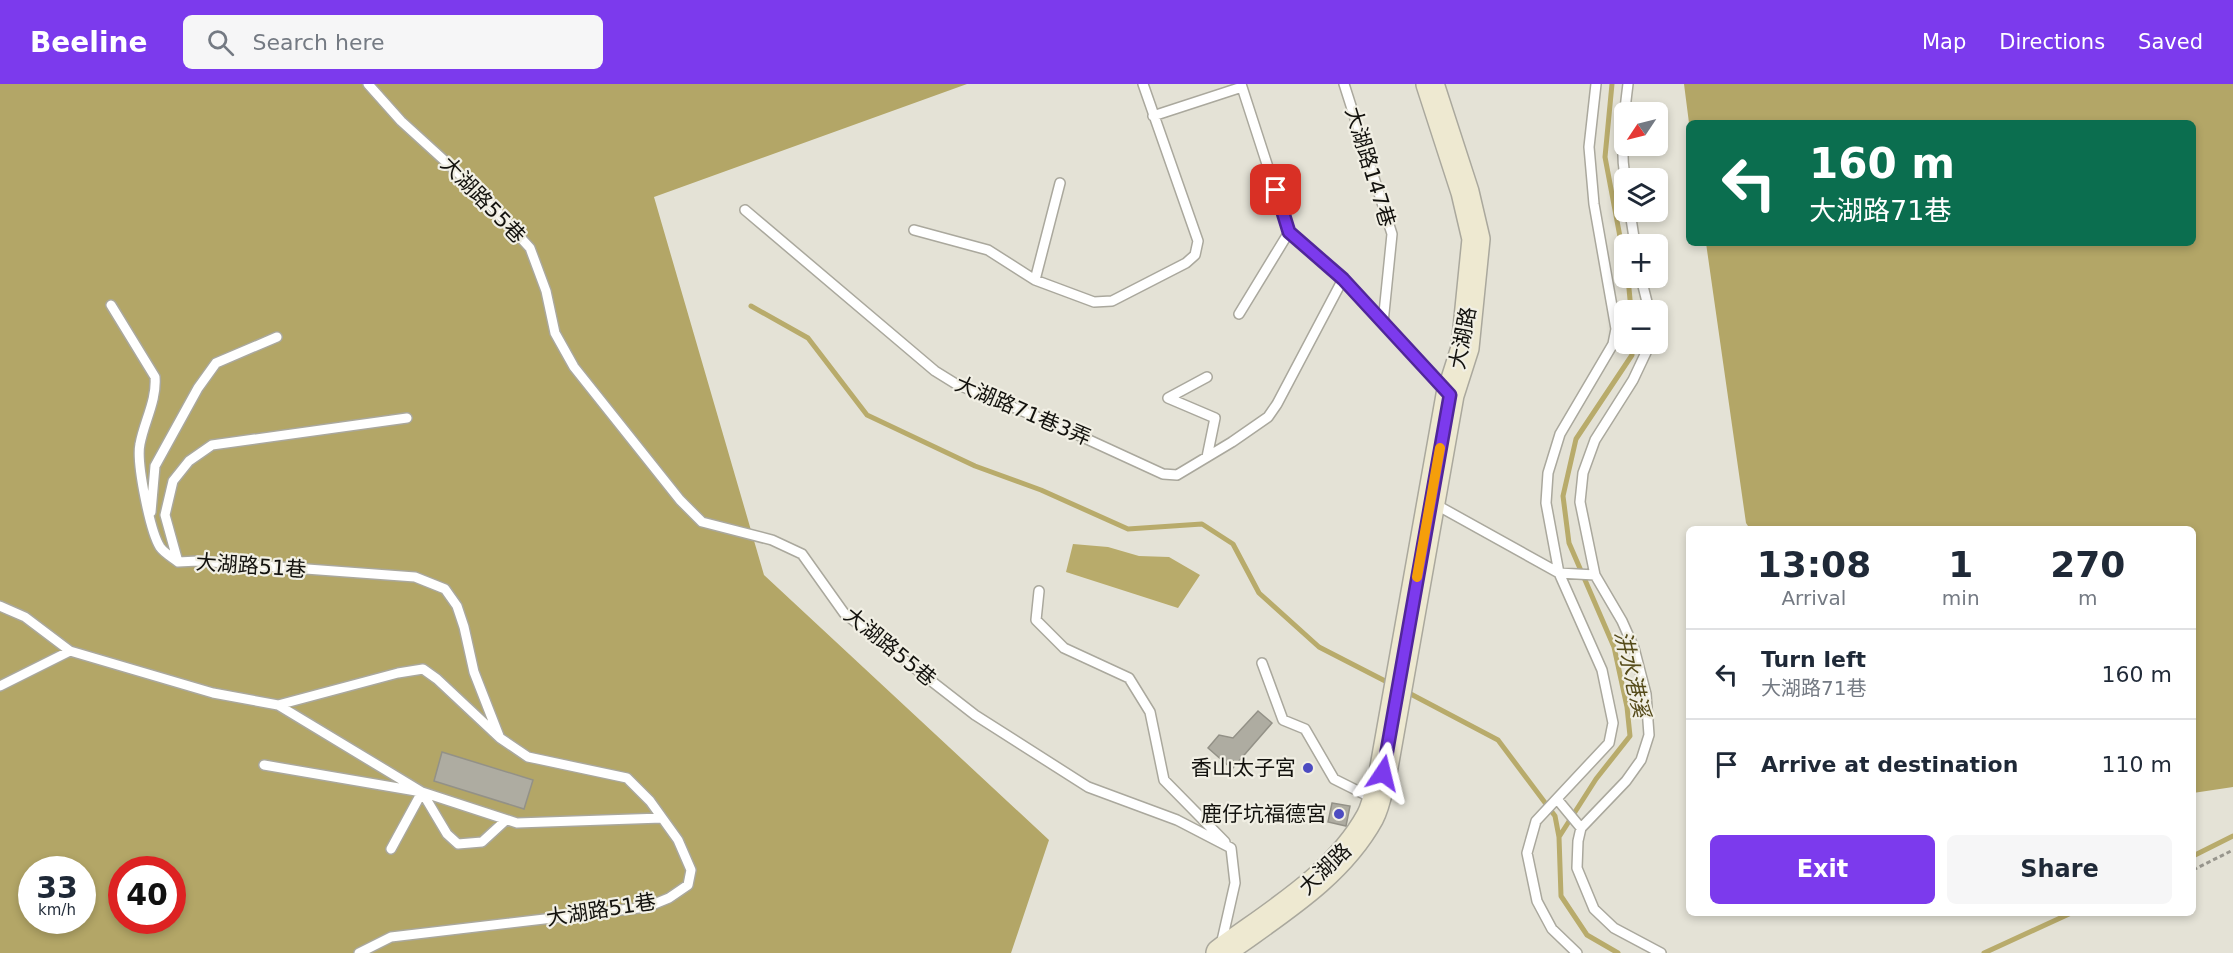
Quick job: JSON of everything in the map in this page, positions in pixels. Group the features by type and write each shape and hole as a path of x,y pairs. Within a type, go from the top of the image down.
{"street":[{"name":"大湖路","path":"1219,953 1307,889 1347,853 1371,815 1383,773 1450,395 1465,348 1476,239 1465,192 1431,84"}],"lane":[{"name":"大湖路55巷","path":"368,84 401,121 479,192 530,248 546,291 555,333 574,367 680,500 702,522 772,540 802,554 844,613 975,715 1088,787 1177,820 1230,848"},
{"path":"914,230 988,250 1035,280 1094,302 1112,301 1186,263 1195,255 1198,241 1143,84"},
{"name":"大湖路147巷","path":"1344,84 1392,234 1383,323"},
{"path":"1577,953 1552,929 1537,901 1527,853 1536,821 1609,743 1613,723 1602,670 1559,573 1546,503 1548,473 1560,434 1613,344 1616,329 1594,204 1589,147 1596,84"},
{"path":"1624,168 1623,126 1628,84"},
{"path":"1153,116 1242,86 1289,232 1343,279 1450,395"},
{"path":"1035,280 1060,183"},
{"name":"大湖路71巷3弄","path":"745,210 936,371 956,384 1052,423 1163,474 1178,476 1268,417 1343,279"},
{"path":"1239,314 1289,232"},
{"name":"大湖路51巷","path":"111,304 155,377 156,389 139,446 150,523 161,548 178,562 198,561 415,577 445,589 457,606 474,672 500,738"},
{"path":"150,523 155,466 198,388 216,363 277,337"},
{"path":"1645,354 1633,380 1595,441 1583,472 1580,502 1595,575 1622,621 1634,648 1646,694 1648,735 1641,760 1626,781 1581,828 1577,868 1594,909 1614,928 1661,953"},
{"path":"1207,377 1168,398 1215,418 1207,458"},
{"path":"178,562 165,515 173,481 189,460 212,445 407,418"},
{"path":"1430,501 1559,573 1595,575"},
{"path":"1039,591 1036,620 1064,648 1129,678 1150,712 1164,780 1230,848 1235,883 1219,953"},
{"name":"大湖路51巷","path":"0,606 25,617 70,651 213,693 278,705 398,673 423,669 437,678 500,738 528,758 627,778 650,801 678,840 691,870 688,885 669,898 647,907 391,937 359,953"},
{"path":"0,686 70,651"},
{"path":"1262,663 1283,720 1305,729 1334,779 1375,800"},
{"path":"278,705 422,792 447,834 458,844 482,842 506,820"},
{"path":"264,765 422,792 517,823 663,819"},
{"path":"391,849 422,792"},
{"path":"1557,799 1581,828"}],"path":[{"path":"2196,868 2233,850"}],"shaded area":[{"path":"0,84 967,84 654,197 764,575 1049,840 1011,953 0,953"},
{"path":"1684,84 2233,84 2233,787 2196,793 2196,526 1748,526 1706,246 2196,246 2196,120 1689,120"},
{"path":"1073,544 1108,547 1139,556 1169,557 1200,575 1178,608 1066,572"}],"building":[{"path":"1258,711 1272,723 1232,769 1208,748 1219,735 1233,738"},
{"path":"442,752 533,780 524,809 434,781"},
{"name":"鹿仔坑福德宮","path":"1332,803 1350,806 1346,826 1328,822"}],"waterway":[{"name":"汫水港溪","path":"1612,84 1605,157 1619,234"},
{"name":"汫水港溪","path":"1629,288 1630,300"},
{"path":"751,306 808,338 867,415 975,466 1041,490 1128,529 1202,524 1233,544 1259,593 1319,647 1391,684"},
{"name":"汫水港溪","path":"1618,953 1587,935 1561,896 1559,837 1596,779 1630,736 1627,707 1614,647 1569,543 1563,496 1576,439 1632,354"},
{"path":"1405,691 1498,740 1555,816 1559,837"},
{"path":"2196,854 2233,836"},
{"path":"1984,953 2065,916"}],"slow traffic":[{"path":"1417,577 1440,448"}],"place":[{"name":"香山太子宮","path":"1308,768"},
{"name":"鹿仔坑福德宮","path":"1339,814"}],"route":[{"path":"1276,190 1289,232 1343,279 1450,395 1383,773"}]}
